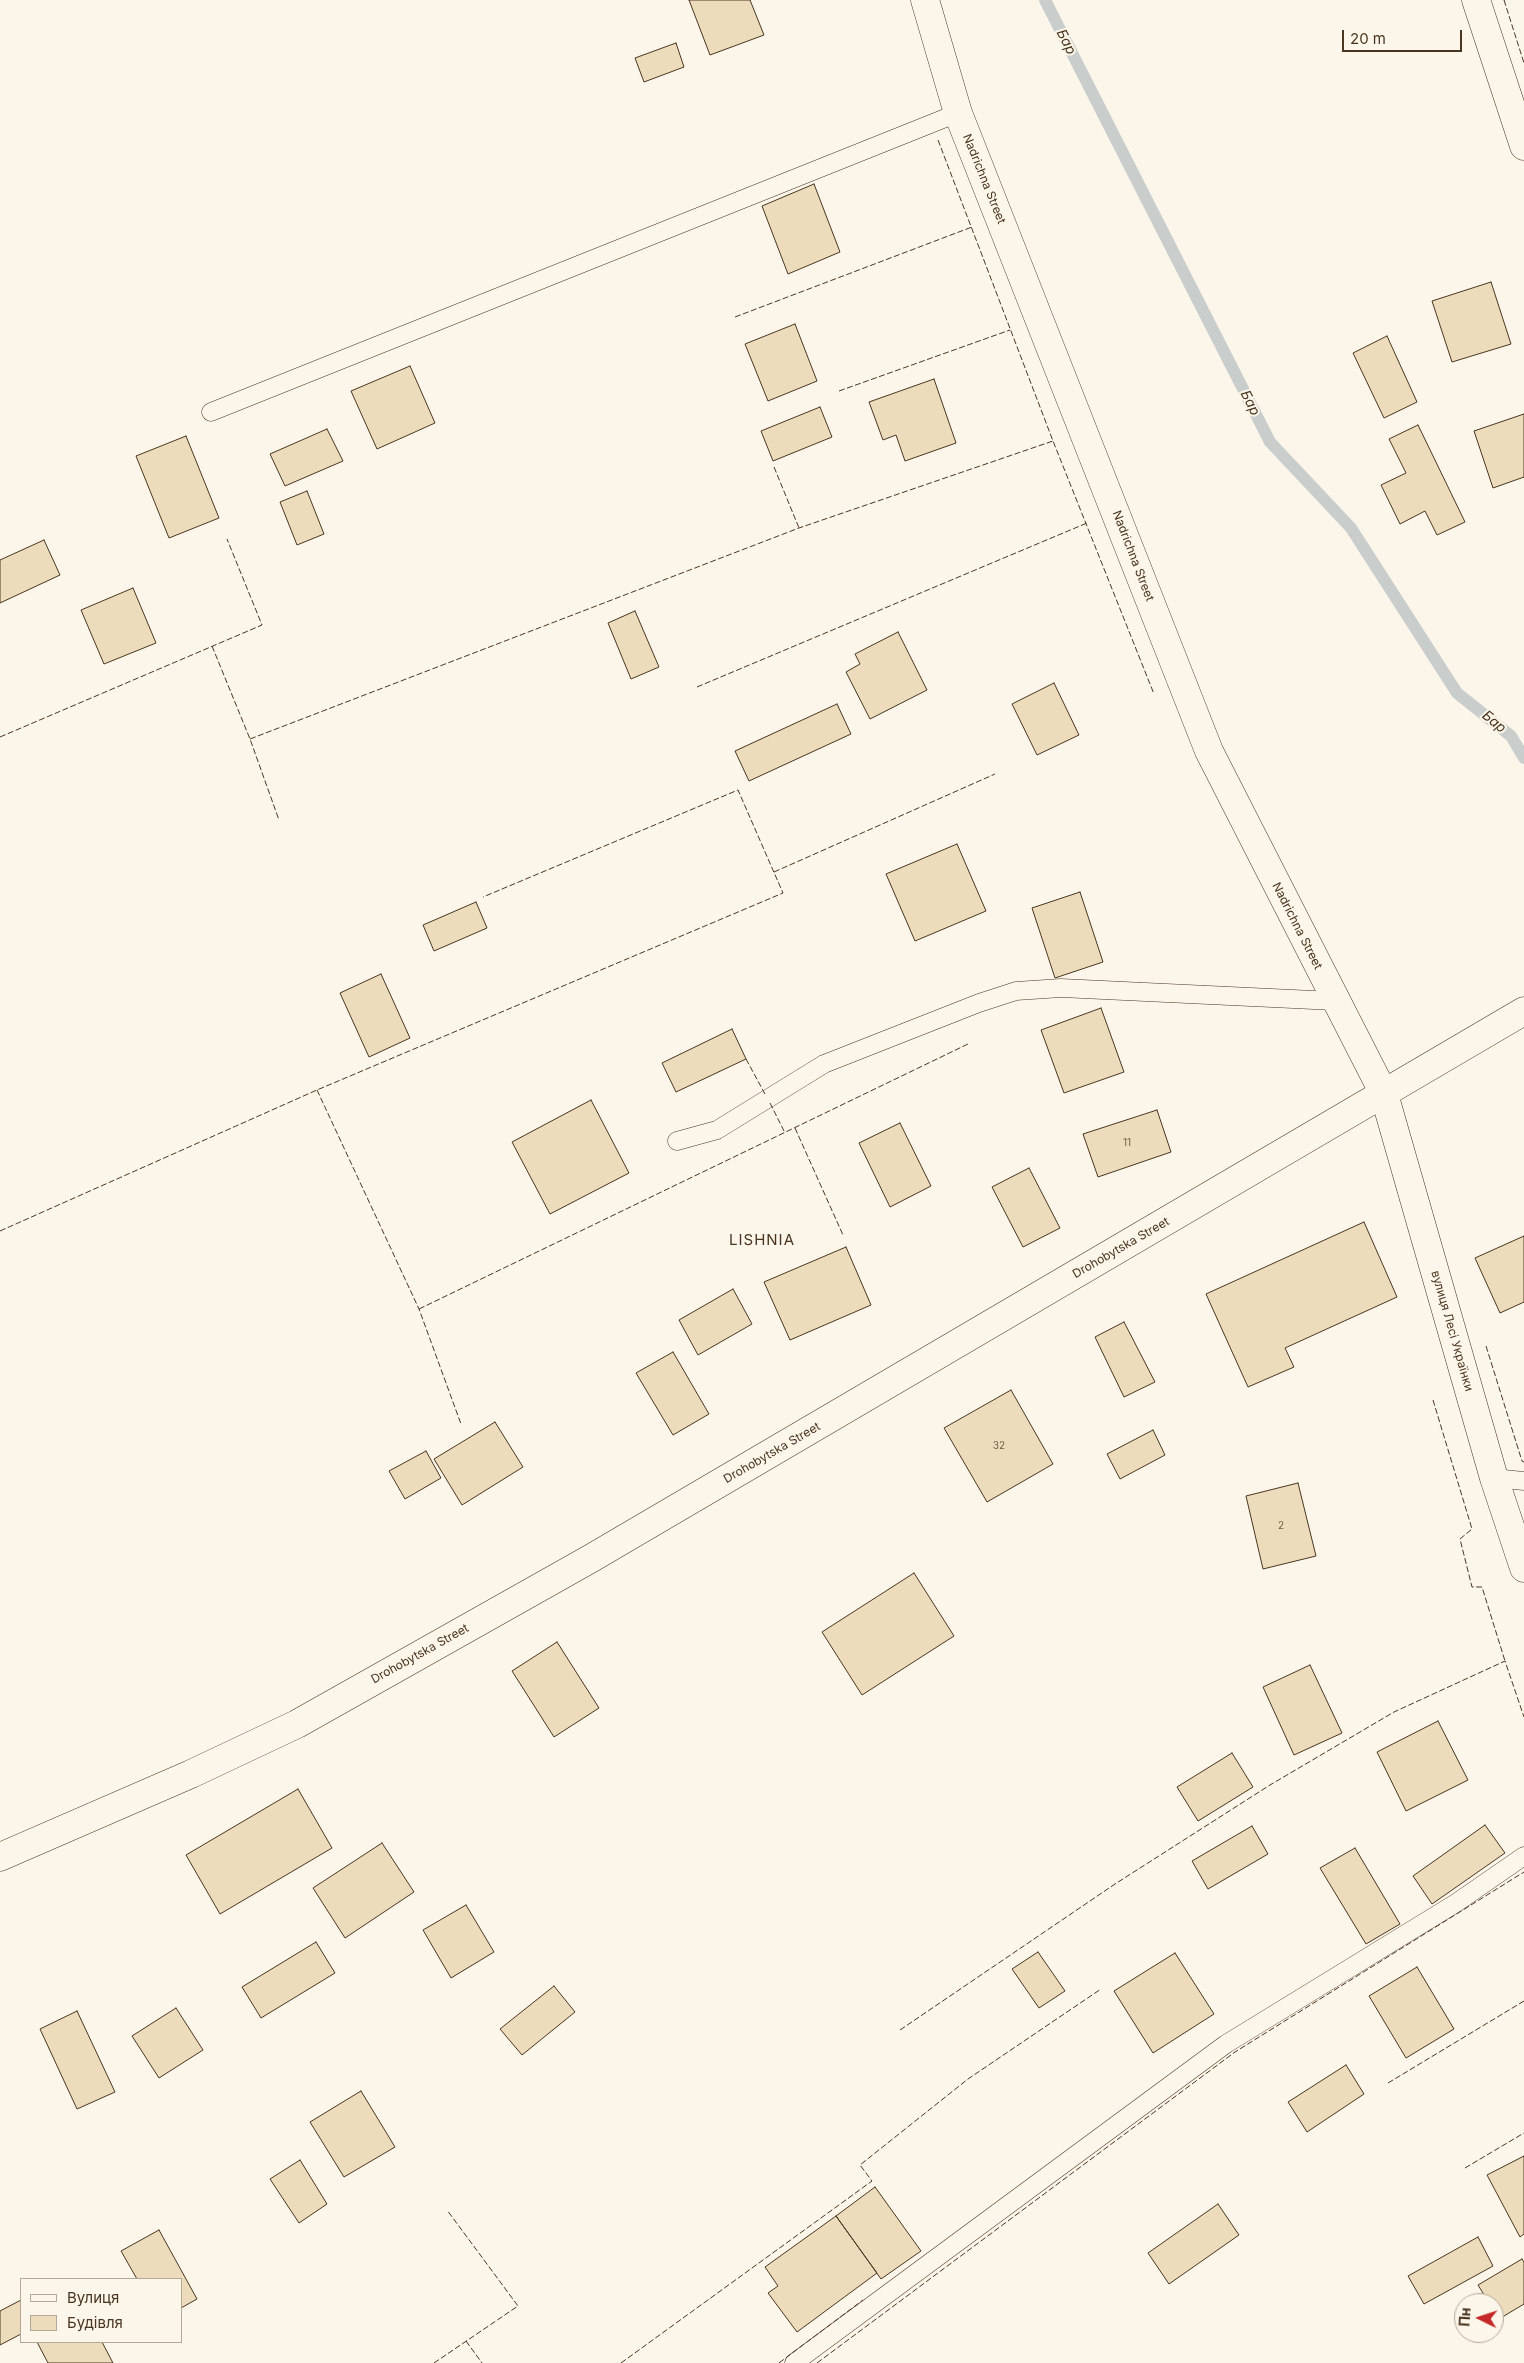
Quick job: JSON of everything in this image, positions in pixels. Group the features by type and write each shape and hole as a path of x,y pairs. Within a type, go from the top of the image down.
{"street":[{"name":"Nadrichna Street","path":"924,0 958,113 1209,751 1384,1094"},
{"path":"1476,0 1524,146"},
{"name":"Drohobytska Street","path":"0,1857 192,1774 297,1724 598,1554 1522,1012"},
{"name":"вулиця Лесі Українки","path":"1384,1094 1494,1478 1524,1568"}],"lane":[{"path":"211,412 958,113"},
{"path":"677,1141 717,1130 824,1064 979,1002 1016,991 1061,988 1336,1001"},
{"path":"1494,1478 1524,1481"},
{"path":"794,2363 1226,2044 1456,1904 1524,1856"}],"building":[{"path":"689,0 750,0 764,35 710,55"},
{"path":"676,43 684,67 644,82 635,58"},
{"path":"814,184 840,252 788,274 762,206"},
{"path":"1491,282 1511,344 1452,362 1432,301"},
{"path":"795,324 817,381 768,401 745,344"},
{"path":"1387,336 1417,402 1384,418 1353,353"},
{"path":"410,366 435,423 377,449 351,391"},
{"path":"934,379 956,443 905,461 896,435 883,440 869,402"},
{"path":"820,407 832,437 773,461 761,431"},
{"path":"1524,414 1524,477 1493,488 1474,431"},
{"path":"1418,425 1465,522 1437,535 1425,511 1400,524 1381,485 1406,473 1389,439"},
{"path":"327,429 343,461 285,486 270,454"},
{"path":"186,436 219,518 169,538 136,456"},
{"path":"307,491 324,534 297,545 280,502"},
{"path":"44,540 60,575 0,603 0,560"},
{"path":"133,588 156,643 104,664 81,610"},
{"path":"635,611 659,667 631,679 608,623"},
{"path":"898,632 927,690 870,719 846,672 860,664 855,654"},
{"path":"1054,683 1079,735 1037,755 1012,704"},
{"path":"837,704 851,734 749,781 735,751"},
{"path":"957,844 986,911 915,941 886,874"},
{"path":"1080,892 1103,962 1055,978 1032,908"},
{"path":"476,902 487,928 434,951 423,925"},
{"path":"381,974 410,1038 369,1057 340,993"},
{"path":"1101,1008 1124,1072 1064,1093 1041,1030"},
{"path":"732,1029 746,1059 676,1092 662,1063"},
{"path":"591,1100 629,1173 550,1214 512,1142"},
{"path":"1157,1110 1171,1152 1098,1177 1083,1134"},
{"path":"900,1123 931,1186 890,1207 859,1143"},
{"path":"1029,1168 1060,1228 1023,1247 992,1187"},
{"path":"1364,1222 1397,1297 1285,1348 1294,1367 1248,1387 1206,1294"},
{"path":"1524,1236 1524,1302 1500,1313 1475,1258"},
{"path":"846,1247 871,1305 790,1340 764,1282"},
{"path":"733,1289 752,1324 698,1355 679,1320"},
{"path":"1124,1322 1155,1382 1124,1397 1095,1337"},
{"path":"673,1352 709,1414 673,1435 636,1373"},
{"path":"1011,1390 1053,1464 987,1502 944,1428"},
{"path":"495,1422 523,1467 462,1505 434,1459"},
{"path":"1153,1430 1165,1455 1120,1479 1107,1454"},
{"path":"426,1451 441,1478 405,1499 389,1471"},
{"path":"1298,1483 1316,1556 1263,1569 1246,1496"},
{"path":"914,1573 954,1636 862,1695 822,1632"},
{"path":"557,1642 599,1708 554,1737 512,1671"},
{"path":"1310,1665 1342,1733 1294,1755 1263,1687"},
{"path":"1438,1721 1468,1780 1406,1811 1377,1752"},
{"path":"1232,1753 1253,1787 1198,1821 1177,1787"},
{"path":"298,1789 332,1848 220,1914 186,1855"},
{"path":"1485,1825 1505,1853 1432,1904 1413,1876"},
{"path":"1252,1826 1268,1854 1208,1889 1192,1861"},
{"path":"382,1843 414,1892 345,1938 313,1888"},
{"path":"1355,1848 1400,1924 1366,1944 1320,1868"},
{"path":"466,1905 494,1952 451,1978 423,1930"},
{"path":"316,1942 335,1973 261,2018 242,1987"},
{"path":"1038,1952 1065,1991 1039,2008 1012,1969"},
{"path":"1175,1953 1214,2014 1153,2053 1114,1991"},
{"path":"1417,1967 1454,2029 1406,2058 1369,1996"},
{"path":"554,1986 575,2012 522,2055 500,2029"},
{"path":"176,2008 203,2050 159,2078 132,2036"},
{"path":"77,2011 115,2092 77,2109 40,2029"},
{"path":"1346,2065 1364,2094 1307,2132 1288,2102"},
{"path":"361,2091 395,2147 344,2177 310,2122"},
{"path":"1524,2156 1524,2234 1520,2237 1487,2175"},
{"path":"300,2160 327,2204 299,2223 270,2179"},
{"path":"875,2187 921,2251 881,2279 836,2216"},
{"path":"1218,2204 1239,2235 1169,2284 1148,2253"},
{"path":"836,2216 877,2273 797,2332 768,2293 778,2286 765,2267"},
{"path":"159,2230 197,2299 182,2307 182,2278 136,2278 121,2251"},
{"path":"1478,2237 1493,2266 1424,2304 1408,2276"},
{"path":"1522,2259 1524,2262 1524,2304 1504,2316 1504,2293 1483,2293 1478,2285"},
{"path":"20,2301 20,2335 0,2345 0,2311"},
{"path":"38,2343 103,2343 113,2363 48,2363"}],"waterway":[{"name":"Бар","path":"1045,0 1270,442 1351,528 1457,693 1511,736 1524,758"}],"fence":[{"path":"1504,0 1524,63"},
{"path":"938,140 1053,441 1154,694"},
{"path":"735,317 972,227"},
{"path":"839,391 1010,330"},
{"path":"250,739 799,528 1053,441"},
{"path":"774,467 799,528"},
{"path":"697,687 1087,523"},
{"path":"0,737 262,625 227,539"},
{"path":"212,646 250,739 279,820"},
{"path":"774,872 995,774"},
{"path":"0,1231 317,1090 783,893 738,790 483,897"},
{"path":"419,1309 968,1044"},
{"path":"746,1059 765,1094"},
{"path":"317,1090 419,1309 461,1424"},
{"path":"770,1103 785,1133"},
{"path":"795,1128 843,1235"},
{"path":"1486,1346 1522,1461 1524,1462"},
{"path":"1433,1400 1472,1529 1460,1539 1472,1587 1482,1587 1505,1661"},
{"path":"900,2030 1115,1884 1270,1785 1394,1712 1505,1661 1524,1717"},
{"path":"817,2363 1235,2052 1524,1872"},
{"path":"621,2363 872,2181 860,2165 968,2079 1101,1989"},
{"path":"1388,2083 1524,2001"},
{"path":"1465,2168 1524,2133"},
{"path":"434,2363 518,2306 447,2210"},
{"path":"779,2363 863,2300"},
{"path":"466,2341 482,2363"}],"district":[{"name":"LISHNIA","path":"762,1240"}]}
